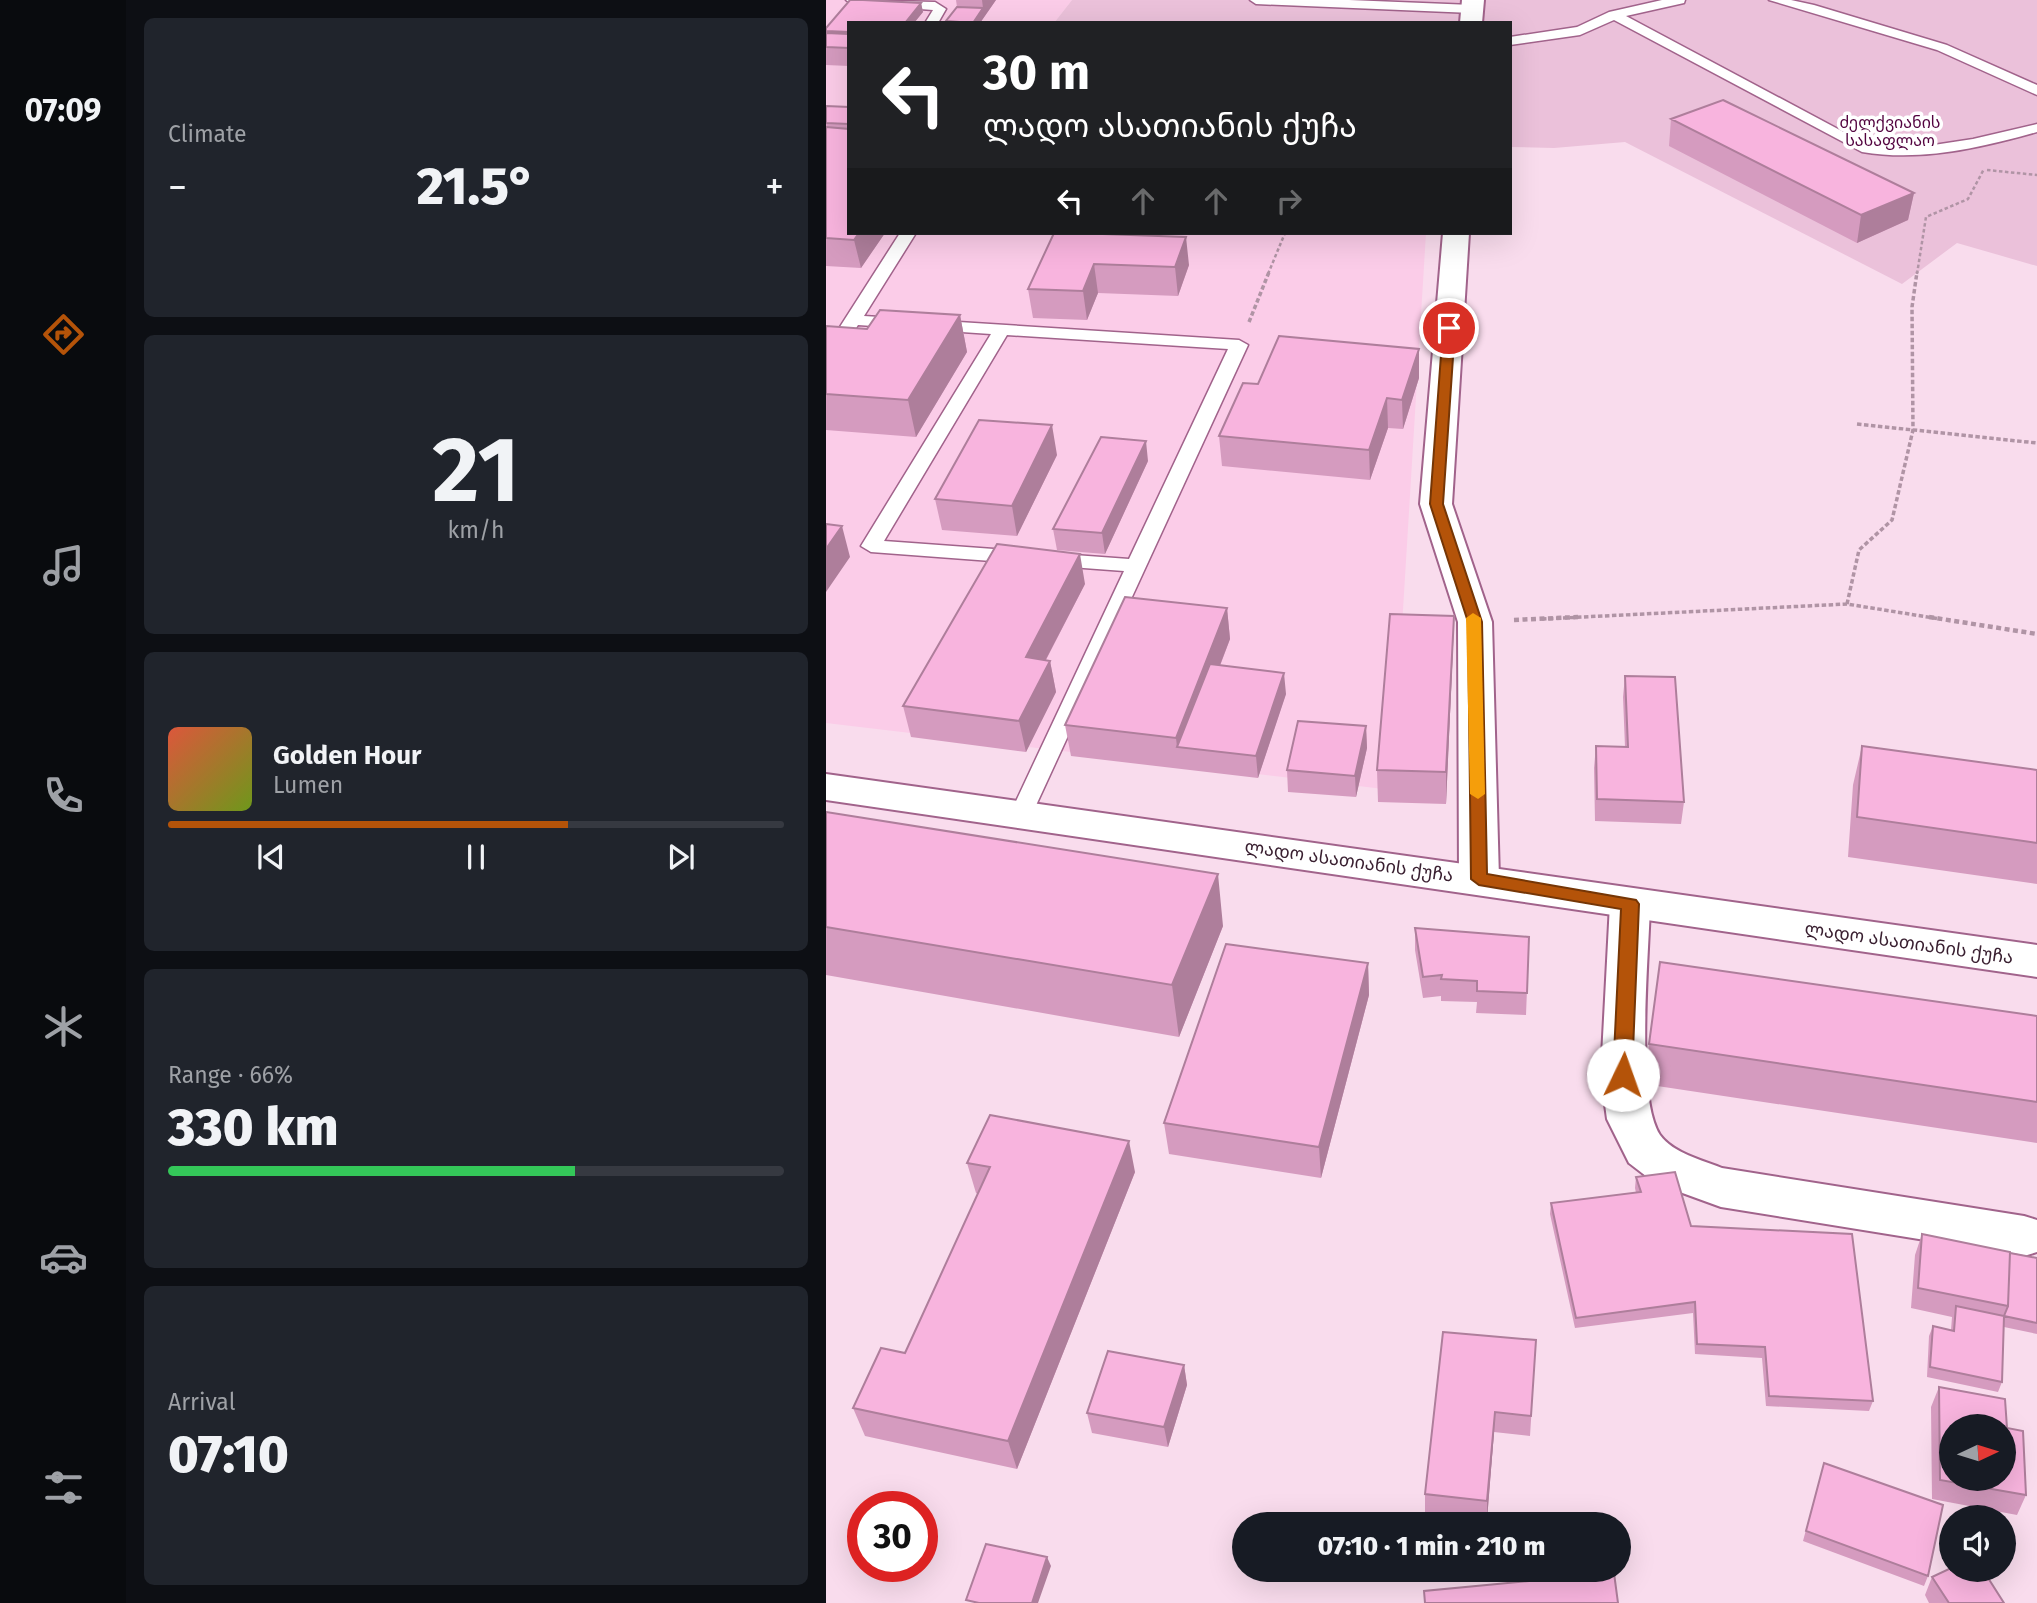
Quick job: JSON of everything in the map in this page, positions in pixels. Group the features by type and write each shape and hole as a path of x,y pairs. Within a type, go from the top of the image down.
{"street":[{"path":"1456,235 1436,504 1475,622 1479,879"},
{"name":"ლადო ასათიანის ქუჩა","path":"826,787 2037,961"},
{"path":"1630,904 1623,1075 1630,1119 1645,1150 1671,1169 1721,1187 2024,1236"}],"lane":[{"path":"852,0 935,6 940,9 932,21"},
{"path":"1256,0 1472,10"},
{"path":"1512,41 1580,31 1614,15 1679,0"},
{"path":"1775,0 1849,17 1917,38 1991,65 2037,91"},
{"path":"1614,15 1862,148 1881,153 1957,146 2037,128"},
{"path":"826,349 834,349 907,235"},
{"path":"853,320 1239,345 1021,814"},
{"path":"1002,329 871,546 1136,566"}],"path":[{"path":"1957,146 1986,170 2037,175"},
{"path":"1847,604 1860,550 1892,520 1913,430 1913,306 1926,217 1968,199 1986,170"},
{"path":"1239,345 1284,235"},
{"path":"1857,424 2037,443"},
{"path":"1475,622 1847,604 2037,634"}],"shaded area":[{"path":"826,0 1072,0 1056,21 847,21 847,235 1426,235 1392,790 826,723"}],"green space":[{"name":"ძელქვიანის სასაფლაო","path":"1072,0 2037,0 2037,266 1957,243 1902,284 1625,142 1554,148 1512,147 1512,21 1056,21"}],"building":[{"path":"850,0 921,3 907,21 847,21 847,32 826,31"},
{"path":"957,7 983,8 974,21 946,21"},
{"path":"826,33 847,34 847,48 826,47"},
{"path":"1723,100 1914,193 1861,215 1671,119"},
{"path":"826,106 847,107 847,124 826,123"},
{"path":"826,127 847,129 847,235 858,235 854,240 826,238"},
{"path":"1053,235 1186,237 1175,267 1094,264 1083,291 1028,289"},
{"path":"880,310 960,315 908,400 826,394 826,326 867,329"},
{"path":"1279,336 1419,349 1402,400 1387,398 1369,450 1219,436 1243,383 1258,384"},
{"path":"979,420 1052,425 1012,506 935,499"},
{"path":"1101,437 1146,441 1102,533 1053,529"},
{"path":"826,524 842,526 826,549"},
{"path":"997,544 1080,554 1026,657 1050,661 1019,721 903,706"},
{"path":"1125,597 1227,608 1176,738 1065,725"},
{"path":"1390,614 1454,616 1446,772 1377,770"},
{"path":"1210,664 1284,673 1256,756 1177,747"},
{"path":"1625,676 1675,677 1684,802 1597,799 1596,746 1628,747"},
{"path":"1298,721 1366,726 1355,776 1287,770"},
{"path":"1862,746 2037,770 2037,843 1857,817"},
{"path":"826,812 1218,874 1172,985 826,927"},
{"path":"1415,928 1529,937 1527,993 1477,991 1477,981 1441,979 1442,975 1423,977"},
{"path":"1226,944 1368,963 1319,1147 1164,1123"},
{"path":"1660,962 2037,1016 2037,1102 1649,1044"},
{"path":"990,1115 1129,1141 1008,1441 853,1408 881,1348 905,1353 990,1167 967,1163"},
{"path":"1675,1172 1691,1226 1852,1234 1873,1401 1769,1396 1765,1347 1697,1344 1695,1302 1576,1318 1551,1203 1641,1192 1636,1177"},
{"path":"1922,1234 2010,1252 2008,1306 1918,1288"},
{"path":"2010,1253 2037,1258 2037,1323 2004,1316 2008,1306"},
{"path":"1956,1306 2004,1316 2002,1382 1930,1367 1933,1326 1954,1331"},
{"path":"1443,1332 1536,1340 1531,1416 1495,1412 1487,1501 1425,1494"},
{"path":"1108,1351 1184,1365 1164,1427 1087,1413"},
{"path":"1939,1387 2005,1399 2006,1414 1939,1414"},
{"path":"2016,1430 2023,1431 2026,1495 2003,1491 2016,1491"},
{"path":"1824,1463 1943,1505 1939,1505 1939,1524 1928,1576 1806,1531"},
{"path":"986,1544 1047,1557 1032,1603 979,1603 966,1600"},
{"path":"1939,1574 1939,1582 1991,1582 2004,1603 1949,1603 1932,1577"},
{"path":"1519,1582 1615,1582 1618,1603 1425,1603 1424,1591"}],"slow traffic":[{"path":"1473,618 1478,794"}],"route":[{"path":"1449,328 1436,504 1475,622 1479,879 1630,904 1623,1075"}]}
